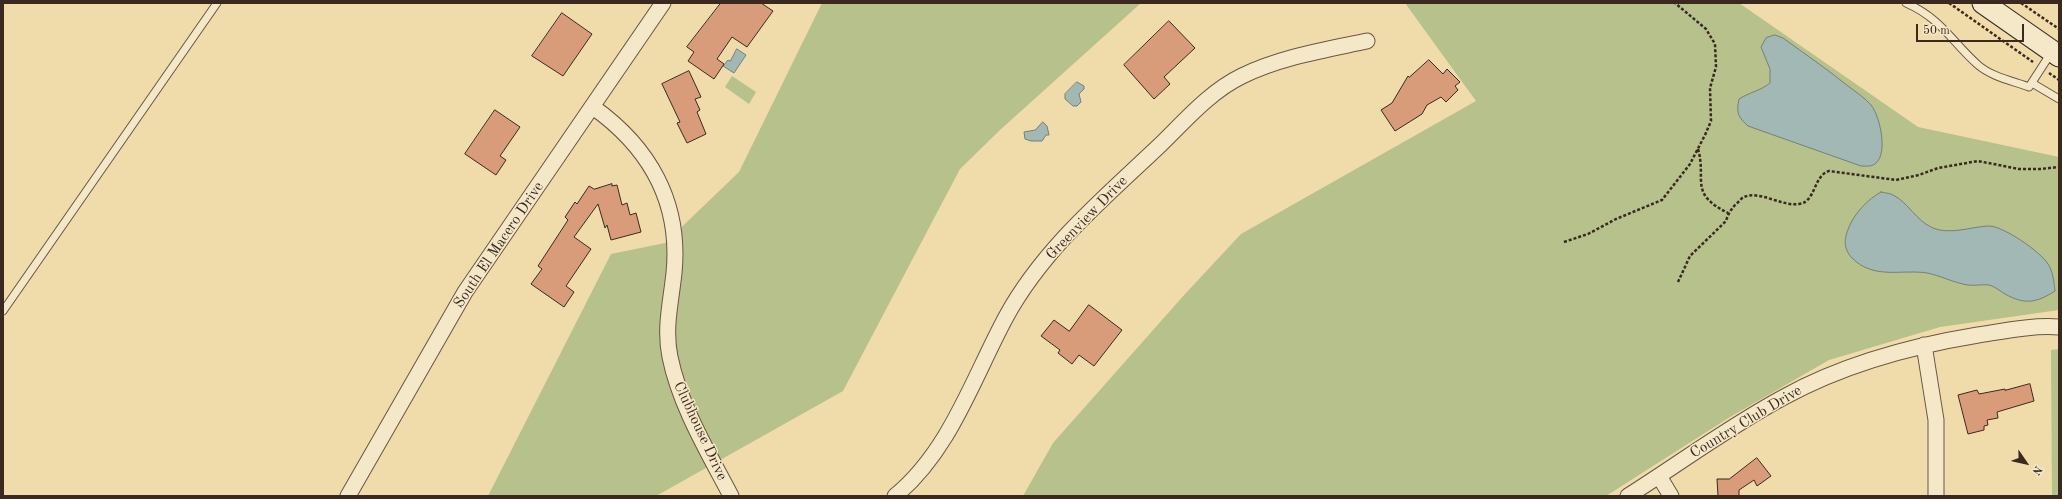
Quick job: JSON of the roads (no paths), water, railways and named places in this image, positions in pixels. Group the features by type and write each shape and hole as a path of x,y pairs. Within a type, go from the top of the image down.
{"street":[{"name":"South El Macero Drive","path":"348,496 465,292 663,3"},
{"path":"1984,3 2051,58"},
{"name":"Greenview Drive","path":"894,496 926,464 949,431 1007,316 1032,276 1070,230 1213,95 1242,76 1295,56 1367,41"},
{"name":"Clubhouse Drive","path":"593,107 617,125 642,153 657,176 665,196 671,216 675,255 667,313 670,357 687,408 731,496"},
{"name":"Country Club Drive","path":"1628,496 1750,417 1786,396 1836,372 1924,345 1990,333 2059,326"},
{"path":"1924,345 1936,420 1936,496"},
{"path":"1658,476 1671,496"}],"lane":[{"path":"3,311 217,3"},
{"path":"1906,3 1917,8 1939,23 1978,65 1987,71 2029,87 2051,58"},
{"path":"2032,83 2059,99"}],"water":[{"path":"1775,35 1783,38 1816,62 1871,105 1880,126 1882,143 1880,158 1876,163 1869,166 1861,166 1748,126 1742,120 1738,111 1739,99 1770,83 1770,69 1761,47 1766,38"},
{"path":"737,49 746,55 734,73 723,66 728,60 730,61"},
{"path":"1077,82 1084,86 1084,89 1079,94 1081,102 1077,106 1073,106 1065,99 1065,94"},
{"path":"1043,122 1047,126 1049,135 1046,135 1042,141 1031,141 1025,139 1024,132 1035,130"},
{"path":"1881,192 1892,194 1898,198 1922,221 1933,228 1953,231 1988,226 2011,234 2030,246 2048,264 2054,281 2055,291 2036,300 2025,301 2012,298 1995,287 1989,285 1963,284 1927,273 1879,271 1860,265 1847,251 1845,243 1846,236 1851,222 1858,212 1871,199"}]}
